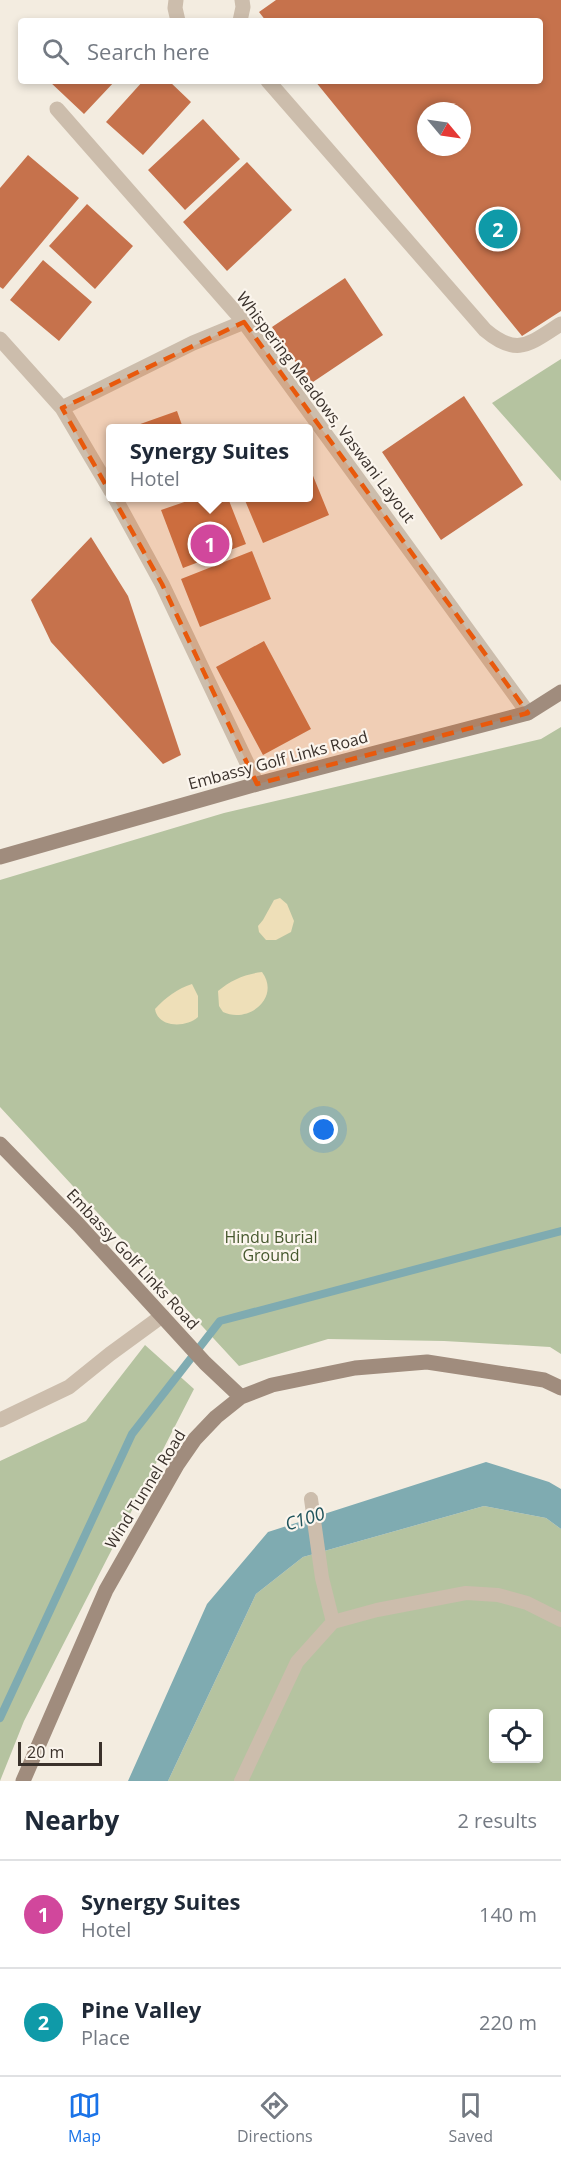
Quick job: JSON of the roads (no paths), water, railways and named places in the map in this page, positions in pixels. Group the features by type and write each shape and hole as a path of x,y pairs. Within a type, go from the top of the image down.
{"street":[{"path":"176,0 177,18"},
{"path":"241,18 242,0"},
{"path":"271,84 490,335 514,347 529,344 561,324"},
{"name":"Whispering Meadows, Vaswani Layout","path":"57,109 244,322 528,713"},
{"path":"62,408 193,343 244,322"},
{"path":"0,339 62,408 106,483"},
{"path":"117,502 162,584 257,784"},
{"name":"Embassy Golf Links Road","path":"0,856 257,784 528,713 561,692"},
{"name":"Embassy Golf Links Road","path":"0,1144 205,1363 241,1397"},
{"path":"0,1420 69,1387 110,1353 162,1316"},
{"name":"Wind Tunnel Road","path":"23,1781 106,1590 177,1465 195,1439 216,1417 241,1397 272,1385 355,1368 427,1362 544,1380 561,1388"}],"lane":[{"path":"311,1500 321,1578 333,1622"},
{"path":"241,1781 297,1662 333,1622 377,1610 466,1593 508,1598 527,1603 561,1620"}],"water":[{"path":"486,1462 549,1482 561,1489 561,1529 546,1518 484,1506 303,1557 256,1594 168,1781 128,1781 207,1604 268,1532"}],"waterway":[{"path":"0,1718 132,1434 220,1321 561,1231"}],"place":[{"name":"Pine Valley","path":"498,229"},
{"name":"Synergy Suites","path":"210,544"}],"park label":[{"name":"Hindu Burial Ground","path":"271,1246"}],"water label":[{"name":"C100","path":"305,1519"}]}
